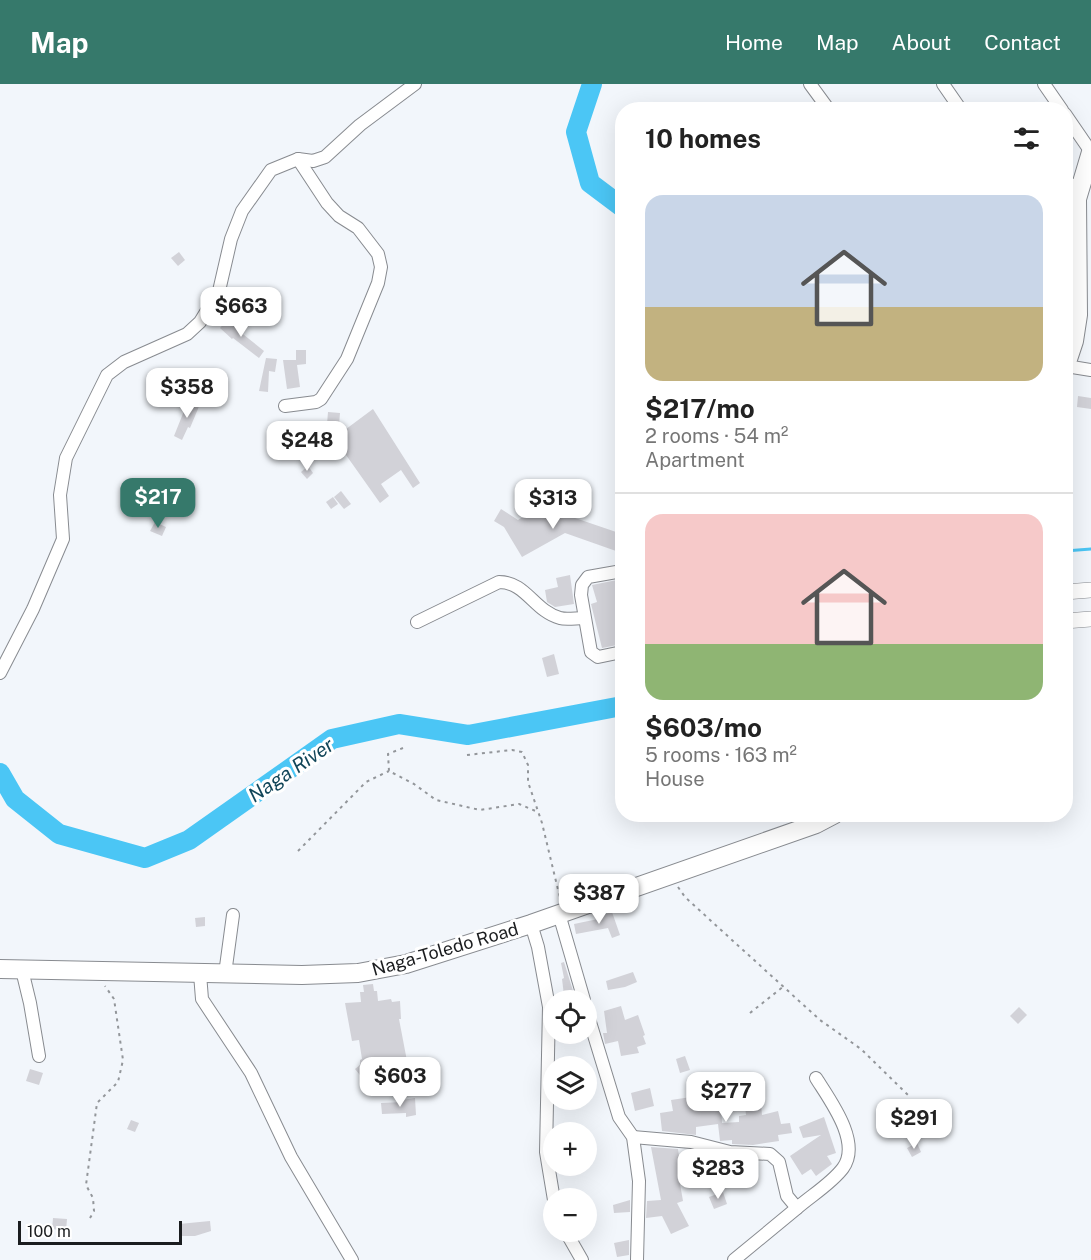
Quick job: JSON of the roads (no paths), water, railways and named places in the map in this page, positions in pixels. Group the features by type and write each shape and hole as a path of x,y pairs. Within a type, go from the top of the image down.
{"highway":[{"path":"1073,344 1078,315 1077,199 1073,185 1091,152"},
{"name":"Naga-Toledo Road","path":"0,969 200,974 358,973 406,964 531,924 820,822"}],"main road":[{"path":"1073,591 1091,590"},
{"path":"1073,620 1091,619"}],"street":[{"path":"0,673 33,609 63,539 60,495 66,458 107,375 124,362 187,334 200,322 219,291 231,239 242,212 272,170 298,159 313,161 325,157 360,125 415,84"},
{"path":"810,84 823,102"},
{"path":"943,84 955,102"},
{"path":"1044,84 1056,102"},
{"path":"1073,126 1091,152"},
{"path":"285,406 316,402 321,399 347,359 378,284 381,267 378,254 358,228 339,216 327,203 298,159"},
{"path":"1073,368 1091,370"},
{"path":"615,572 588,577 582,585 581,595 591,652 597,657 615,653"},
{"path":"417,622 499,582 510,582 522,589 541,609 561,619 584,618"},
{"path":"562,913 581,990"},
{"path":"225,974 233,915"},
{"path":"531,924 538,947 549,1006 546,1152 552,1188"},
{"path":"22,970 39,1056"},
{"path":"200,974 202,999 251,1073 291,1156 352,1260"},
{"path":"597,1044 620,1117 633,1137 639,1181 637,1260"},
{"path":"734,1260 844,1166 848,1152 845,1126 816,1078"},
{"path":"633,1137 691,1142 730,1152 770,1154 779,1162 787,1196 797,1208"},
{"path":"572,1242 582,1260"}],"waterway":[{"name":"Naga River","path":"592,84 576,132 590,183 615,202"},
{"path":"1073,550 1091,549"},
{"name":"Naga River","path":"0,773 15,799 59,834 145,858 189,840 332,739 399,724 468,735 615,707"}]}
